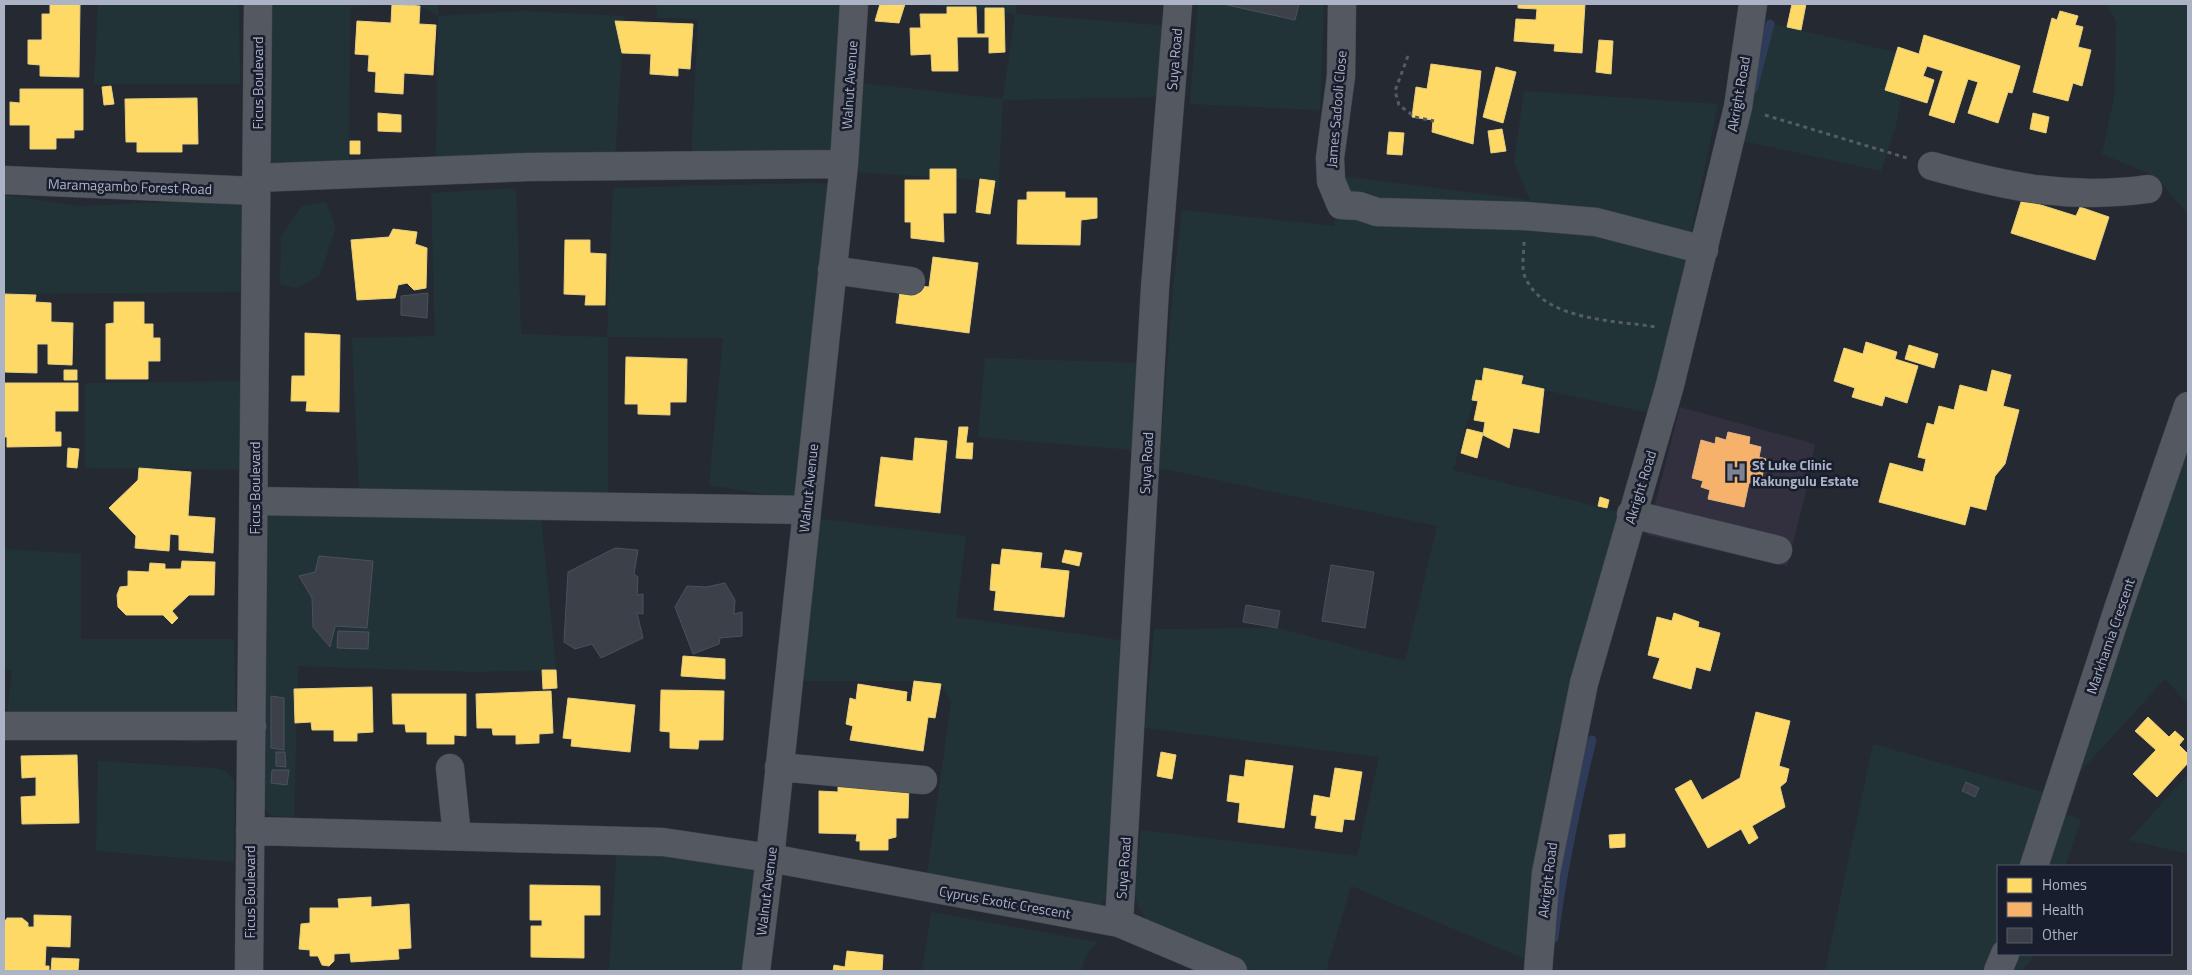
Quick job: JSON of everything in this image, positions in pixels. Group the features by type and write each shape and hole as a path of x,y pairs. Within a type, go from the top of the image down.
{"street":[{"name":"Ficus Boulevard","path":"249,971 258,4"},
{"name":"Walnut Avenue","path":"756,971 770,858 844,164 854,4"},
{"name":"Suya Road","path":"1119,923 1156,288 1178,4"},
{"name":"James Sadooli Close","path":"1342,4 1341,76 1330,158 1331,181 1341,205 1359,206 1377,212 1524,216"},
{"name":"Akright Road","path":"1538,971 1546,873 1584,683 1631,514 1670,385 1704,250 1738,107 1753,4"},
{"name":"Maramagambo Forest Road","path":"4,180 256,185 529,167 844,164"},
{"path":"1932,166 1993,183 2043,192 2112,194 2148,189"},
{"path":"1524,216 1596,222 1704,250"},
{"path":"832,270 911,281"},
{"name":"Markhamia Crescent","path":"2034,865 2119,606 2188,406"},
{"path":"254,501 806,510"},
{"path":"1631,514 1778,550"},
{"path":"4,726 252,726"},
{"path":"779,767 923,780"},
{"path":"450,768 457,836"},
{"name":"Cyprus Exotic Crescent","path":"250,831 662,842 770,858 1119,923 1233,971"},
{"path":"1998,971 2005,955"}],"path":[{"path":"1408,56 1396,91 1399,105 1415,117 1434,121"},
{"path":"1738,107 1932,166"},
{"path":"1524,216 1524,276 1540,298 1562,312 1683,331"}],"shaded area":[{"path":"98,4 239,4 240,84 94,84"},
{"path":"268,4 392,4 350,7 349,167 277,168 271,162"},
{"path":"392,4 438,4 438,16 420,6"},
{"path":"657,4 846,4 837,159 691,160 698,19 657,18"},
{"path":"923,4 1016,4 1016,14 1169,26 1162,97 1003,100 998,194 995,181 856,172 861,83 1003,99 1015,14"},
{"path":"1198,4 1324,4 1320,110 1190,104"},
{"path":"2106,4 2188,4 2188,215 2157,177 2102,154 2115,92 2116,21"},
{"path":"523,11 624,16 615,159 436,163 438,16"},
{"path":"1773,24 1909,55 1896,125 1881,171 1743,141"},
{"path":"1524,91 1718,104 1676,306 1649,413 1481,376 1453,470 1622,513 1552,756 1528,960 1351,886 1326,971 1252,971 1153,929 1138,907 1133,887 1141,830 1357,856 1379,757 1145,728 1154,629 1277,628 1405,661 1437,526 1159,468 1173,288 1182,210 1334,226 1340,176 1530,200 1514,162"},
{"path":"817,183 828,185 833,196 794,499 709,485 723,338 608,337 608,492 359,493 352,338 435,336 431,193 516,188 521,334 607,337 613,188"},
{"path":"4,195 78,206 231,200 249,211 250,292 4,294"},
{"path":"326,202 336,227 320,275 297,288 280,284 281,236 302,206"},
{"path":"985,358 1142,363 1132,450 978,437"},
{"path":"247,381 247,470 85,468 85,383"},
{"name":"St Luke Clinic Kakungulu Estate","path":"1680,407 1815,444 1804,500 1787,566 1647,535"},
{"path":"2188,450 2188,704 2165,679 2069,784 2137,585"},
{"path":"274,508 541,516 556,670 474,672 298,666 294,817 272,816 265,809 267,519"},
{"path":"819,519 966,536 956,617 1120,640 1117,760 1106,897 1096,914 927,875 951,702 941,684 914,681 797,681"},
{"path":"4,549 81,554 81,639 234,639 236,726 220,739 198,743 85,727 6,724 12,671 4,668"},
{"path":"1873,744 2050,794 2029,865 1997,865 1997,955 1999,955 1999,971 1825,971"},
{"path":"98,761 215,768 226,771 234,781 234,862 96,851"},
{"path":"2188,774 2188,854 2129,840"},
{"path":"2061,812 2081,820 2065,865 2044,865"},
{"path":"617,847 758,870 749,971 609,971"},
{"path":"931,912 1097,942 1086,955 1081,971 922,971"},
{"path":"2020,955 2035,955 2021,971 2015,971"}],"building: Homes":[{"path":"50,4 80,4 79,77 40,76 40,65 28,64 28,40 42,40 42,14 50,14"},
{"path":"392,4 420,6 419,24 436,25 433,75 404,73 403,94 375,92 376,72 368,71 369,55 355,54 357,21 391,23"},
{"path":"880,4 905,4 899,23 875,21"},
{"path":"1518,4 1585,4 1582,53 1554,51 1555,44 1514,41 1516,19 1536,20 1537,9 1518,8"},
{"path":"1792,4 1806,4 1801,30 1787,27"},
{"path":"947,7 976,7 977,34 985,34 985,8 1004,8 1005,52 989,53 989,37 957,37 958,71 932,71 931,54 911,55 910,28 921,28 920,14 947,14"},
{"path":"2060,11 2078,16 2075,25 2083,27 2078,47 2091,50 2082,86 2073,83 2068,101 2033,92 2052,18 2057,20"},
{"path":"615,21 693,24 690,69 678,68 678,76 650,74 651,54 622,53"},
{"path":"1924,35 2020,66 2012,93 2008,92 1998,123 1968,113 1978,82 1968,79 1954,123 1929,115 1943,71 1927,66 1923,76 1934,80 1927,103 1885,90 1898,47 1919,54"},
{"path":"1599,40 1613,41 1611,74 1596,72"},
{"path":"1431,64 1481,71 1473,144 1432,132 1433,120 1412,117 1416,87 1427,89"},
{"path":"1496,67 1516,72 1503,123 1483,117"},
{"path":"111,86 114,104 104,105 102,87"},
{"path":"20,89 83,89 83,130 74,130 74,138 56,138 56,149 30,149 30,125 10,125 10,102 20,103"},
{"path":"197,98 198,144 182,144 182,152 137,152 137,142 126,142 125,99"},
{"path":"378,113 401,115 401,132 378,131"},
{"path":"2033,113 2049,117 2046,133 2030,129"},
{"path":"1502,129 1506,151 1491,153 1488,131"},
{"path":"1389,132 1404,133 1402,155 1387,154"},
{"path":"350,141 360,141 360,154 350,154"},
{"path":"930,169 956,169 956,213 943,213 944,242 911,238 911,222 905,222 905,180 930,180"},
{"path":"980,179 995,181 990,214 976,212"},
{"path":"1027,192 1065,192 1065,198 1097,198 1097,218 1081,220 1080,245 1017,244 1018,200 1027,200"},
{"path":"2022,199 2076,216 2080,207 2109,217 2095,260 2011,233"},
{"path":"393,229 417,232 415,244 427,248 426,288 414,290 407,283 398,285 395,298 357,300 351,240 389,237"},
{"path":"565,240 590,240 590,253 606,254 605,305 585,305 586,295 564,294"},
{"path":"933,257 978,263 969,333 896,323 901,284 929,287"},
{"path":"4,294 36,295 35,302 51,303 51,322 73,323 72,365 48,364 48,344 37,344 37,373 4,372"},
{"path":"114,302 144,302 144,324 153,324 153,338 160,338 160,361 148,361 148,379 106,379 106,324 114,323"},
{"path":"305,333 340,335 339,412 306,411 307,401 291,401 292,376 305,376"},
{"path":"1866,342 1897,352 1895,359 1918,366 1907,403 1885,396 1882,406 1852,397 1855,388 1834,381 1844,348 1863,354"},
{"path":"1909,345 1938,354 1934,368 1905,359"},
{"path":"626,357 687,359 686,402 670,402 670,415 638,414 638,404 625,404"},
{"path":"1484,368 1523,376 1521,384 1544,389 1539,433 1513,428 1509,448 1483,435 1485,422 1474,420 1478,401 1472,400 1476,380 1482,381"},
{"path":"64,370 77,370 77,380 64,380"},
{"path":"1992,370 2011,375 2003,406 2019,410 2005,464 1995,476 1986,510 1970,506 1965,525 1879,502 1890,463 1923,472 1926,459 1918,457 1927,423 1934,425 1939,406 1954,410 1960,385 1987,392"},
{"path":"4,383 78,383 78,411 55,411 55,432 61,432 61,446 7,447 7,437 4,437"},
{"path":"959,427 968,427 966,443 973,443 972,459 956,458"},
{"path":"1467,429 1483,433 1477,458 1461,453"},
{"path":"915,438 947,441 940,513 875,506 881,457 913,461"},
{"path":"68,448 79,449 77,468 67,467"},
{"path":"139,468 191,472 188,516 215,518 213,553 179,550 179,535 170,534 169,551 135,548 136,536 109,508 138,480"},
{"path":"1600,497 1609,500 1607,508 1598,506"},
{"path":"1002,549 1042,553 1040,568 1069,571 1064,617 994,610 996,591 990,590 992,564 1000,565"},
{"path":"1065,550 1082,553 1079,566 1062,562"},
{"path":"182,561 215,562 214,595 189,595 172,611 178,618 172,624 163,615 126,615 118,607 117,595 120,587 128,586 128,571 149,572 150,563 165,564 165,569 181,569"},
{"path":"1674,613 1699,622 1698,627 1720,633 1710,671 1696,667 1691,689 1653,678 1660,658 1648,655 1657,617 1672,621"},
{"path":"683,656 725,659 725,679 681,676"},
{"path":"542,670 556,670 557,688 543,689"},
{"path":"914,681 941,684 935,718 928,717 923,751 850,740 853,726 846,724 850,698 856,700 858,684 907,692 906,701 911,702"},
{"path":"372,687 373,732 357,733 357,741 334,741 334,730 312,730 311,722 295,723 294,689"},
{"path":"661,690 724,691 723,740 699,740 698,749 670,748 670,732 660,731"},
{"path":"551,691 553,733 539,734 539,743 516,744 516,735 493,735 492,728 477,728 476,694"},
{"path":"392,694 466,694 466,736 454,735 454,744 427,744 427,732 406,732 405,724 393,724"},
{"path":"568,698 635,705 630,752 571,746 572,739 563,738"},
{"path":"1756,712 1790,721 1779,766 1789,769 1786,782 1780,787 1785,807 1752,826 1758,838 1749,844 1741,829 1708,848 1675,789 1691,780 1702,800 1740,778"},
{"path":"2148,717 2169,737 2175,731 2184,739 2179,745 2188,754 2188,763 2157,797 2133,774 2156,750 2135,731"},
{"path":"1161,752 1176,755 1172,779 1157,776"},
{"path":"77,755 79,823 22,824 21,797 36,796 36,777 22,778 21,756"},
{"path":"1246,760 1293,766 1284,828 1238,822 1240,803 1227,801 1230,775 1244,777"},
{"path":"1335,768 1362,772 1354,820 1344,819 1342,832 1315,828 1317,816 1311,815 1314,795 1330,798"},
{"path":"838,783 909,784 908,818 896,818 896,837 888,839 888,850 860,850 860,841 856,841 857,834 819,833 819,791 838,792"},
{"path":"1625,834 1625,847 1610,848 1609,835"},
{"path":"530,885 600,886 600,915 584,915 584,958 531,957 531,926 542,926 542,920 530,920"},
{"path":"371,897 371,907 409,904 411,948 398,949 399,959 351,962 350,953 334,954 334,961 329,966 322,965 318,956 310,956 310,950 299,949 301,924 310,923 310,908 339,908 338,899"},
{"path":"34,915 71,916 70,947 46,946 45,966 49,966 49,971 4,971 4,923 7,918 22,918 28,923 28,927 34,927"},
{"path":"847,951 883,955 882,971 833,971 834,965 845,967"},
{"path":"52,958 79,959 78,971 51,971"}],"building: Health":[{"path":"1728,432 1750,437 1749,444 1761,447 1759,457 1766,459 1761,482 1749,483 1744,507 1708,499 1710,490 1701,487 1703,481 1692,478 1701,440 1715,444 1716,437 1726,440"}],"building: Other":[{"path":"1223,4 1299,4 1295,20"},
{"path":"428,293 427,318 401,315 401,296"},
{"path":"615,548 638,550 634,574 638,577 637,595 643,594 643,614 637,613 643,638 601,658 592,644 575,649 564,642 568,572"},
{"path":"319,556 373,561 367,628 335,626 330,647 313,627 312,598 299,576 315,572"},
{"path":"1331,565 1374,572 1365,628 1322,621"},
{"path":"725,583 735,600 734,614 742,612 742,636 720,638 719,644 693,654 675,607 687,586 706,587"},
{"path":"1246,605 1280,611 1277,628 1243,622"},
{"path":"338,631 369,632 368,649 337,648"},
{"path":"271,696 284,698 284,750 271,748"},
{"path":"276,752 285,752 286,767 276,766"},
{"path":"272,770 289,770 287,785 271,783"},
{"path":"1966,782 1979,788 1975,797 1962,791"}],"waterway":[{"path":"1753,89 1770,24"},
{"path":"1554,938 1570,839 1592,740"}],"place":[{"name":"St Luke Clinic Kakungulu Estate","path":"1736,472"}]}
